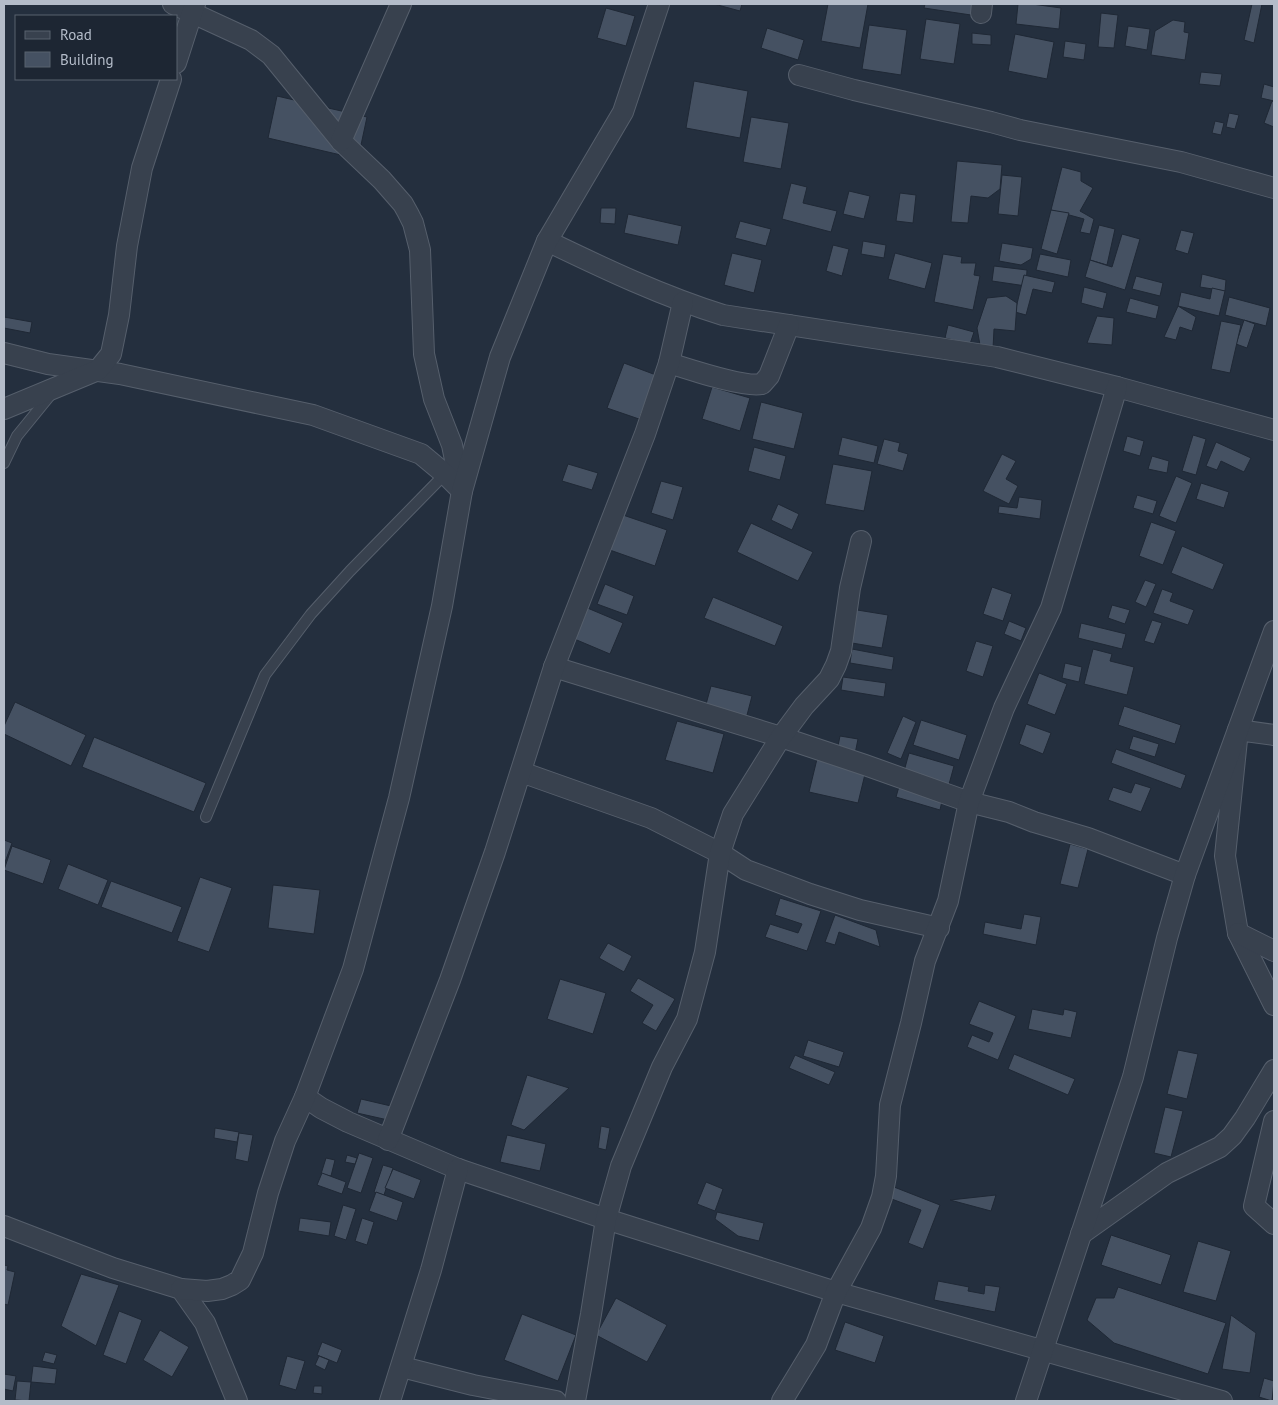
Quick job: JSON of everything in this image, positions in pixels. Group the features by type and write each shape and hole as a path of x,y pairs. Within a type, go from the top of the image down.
{"street":[{"path":"174,4 194,8 250,40 271,55 341,141 382,180 403,204 413,223 420,250 424,354 434,399 452,445 462,491"},
{"path":"341,141 401,4"},
{"path":"4,1226 113,1268 181,1289 222,1290 240,1280 253,1253 268,1193 285,1141 305,1097 353,969 399,798 442,606 462,491 500,357 547,241 623,112 659,4"},
{"path":"178,57 194,8"},
{"path":"799,75 1020,130 1181,162 1274,188"},
{"path":"4,410 98,370 111,354 119,315 127,246 142,168 171,80"},
{"path":"547,241 612,272 683,302 724,315 997,357 1274,430"},
{"path":"388,1140 450,980 495,852 554,667 644,434 669,363 683,302"},
{"path":"669,363 737,382 754,385 762,384 769,376 790,325"},
{"path":"4,354 48,364 98,370 313,415 421,454 462,491"},
{"path":"782,1401 816,1345 836,1292 871,1228 882,1197 886,1176 890,1105 925,960 948,901 969,802 1004,708 1051,608 1117,388"},
{"path":"575,1401 606,1219 621,1166 662,1068 687,1019 705,952 720,853 733,814 781,737 804,706 829,679 836,666 841,651 850,588 861,541"},
{"path":"1026,1401 1133,1077 1167,938 1186,875 1274,631"},
{"path":"554,667 865,764 969,802 1009,812 1034,822 1088,838 1186,875"},
{"path":"1238,730 1274,735"},
{"path":"1238,730 1225,856 1238,933 1274,1005"},
{"path":"521,772 651,818 720,853 746,870 810,894 860,910 938,928"},
{"path":"1238,933 1274,951"},
{"path":"1080,1234 1167,1173 1220,1147 1232,1136 1272,1081"},
{"path":"305,1097 321,1108 388,1140 458,1169 606,1219 836,1292 1222,1401"},
{"path":"1274,1121 1254,1206 1274,1224"},
{"path":"390,1401 431,1270 458,1169"},
{"path":"181,1289 205,1323 237,1401"},
{"path":"402,1367 473,1385 556,1401"}],"lane":[{"path":"4,463 18,436 57,387"},
{"path":"206,817 265,675 311,614 444,474"}],"building":[{"path":"714,4 742,4 740,11"},
{"path":"828,4 868,4 860,48 821,41"},
{"path":"925,4 972,4 971,15 924,8"},
{"path":"1018,4 1061,8 1059,29 1016,24"},
{"path":"1252,4 1262,4 1254,43 1244,40"},
{"path":"606,8 635,16 626,46 597,38"},
{"path":"1101,13 1118,15 1114,48 1098,47"},
{"path":"926,19 960,24 954,64 920,59"},
{"path":"1173,20 1185,22 1184,32 1189,33 1185,60 1151,55 1155,31"},
{"path":"869,25 907,30 901,75 862,69"},
{"path":"1128,26 1150,29 1147,50 1125,46"},
{"path":"767,28 804,40 798,60 761,48"},
{"path":"972,33 991,35 991,45 972,44"},
{"path":"1015,34 1054,42 1047,79 1008,71"},
{"path":"1065,41 1086,44 1084,60 1063,57"},
{"path":"1201,72 1222,74 1220,86 1199,84"},
{"path":"694,81 748,91 740,138 686,128"},
{"path":"1264,84 1274,87 1274,101 1261,98"},
{"path":"277,96 367,117 358,159 268,138"},
{"path":"1272,101 1274,102 1274,127 1264,123"},
{"path":"1229,113 1239,115 1235,129 1226,127"},
{"path":"751,117 789,123 781,169 743,162"},
{"path":"1215,121 1224,123 1221,135 1212,133"},
{"path":"957,161 1002,165 1000,189 988,198 971,196 968,223 951,222"},
{"path":"1062,167 1081,172 1081,181 1093,188 1080,211 1094,219 1090,234 1080,232 1084,219 1051,210"},
{"path":"1002,175 1022,177 1018,216 998,214"},
{"path":"791,183 807,187 803,203 837,211 831,232 782,219"},
{"path":"849,191 870,196 864,219 843,214"},
{"path":"900,193 916,195 913,223 896,221"},
{"path":"601,208 616,208 615,224 600,223"},
{"path":"1051,210 1069,213 1057,254 1041,249"},
{"path":"628,214 682,226 678,245 624,233"},
{"path":"740,221 771,229 766,246 735,238"},
{"path":"1099,225 1115,229 1107,265 1090,260"},
{"path":"1181,230 1194,233 1188,254 1175,250"},
{"path":"1122,234 1140,239 1125,290 1085,277 1090,260 1112,267"},
{"path":"863,241 886,245 884,258 861,254"},
{"path":"1002,243 1033,248 1031,259 1021,265 999,261"},
{"path":"833,245 849,249 842,276 826,271"},
{"path":"732,253 762,260 754,293 724,285"},
{"path":"895,253 932,263 925,289 888,279"},
{"path":"943,254 962,257 961,263 976,263 974,275 980,276 973,310 934,302"},
{"path":"1040,254 1071,260 1068,277 1036,270"},
{"path":"994,266 1027,270 1026,286 992,281"},
{"path":"1202,274 1226,280 1225,291 1200,287"},
{"path":"1024,275 1055,282 1052,293 1033,289 1026,315 1015,312"},
{"path":"1136,276 1163,283 1160,296 1132,289"},
{"path":"1084,287 1107,293 1103,309 1081,303"},
{"path":"1212,288 1225,291 1219,316 1178,306 1181,292 1210,299"},
{"path":"1006,296 1017,303 1015,331 994,329 993,349 980,345 977,328 987,298"},
{"path":"1229,297 1270,308 1266,326 1225,315"},
{"path":"1130,298 1159,306 1156,319 1126,312"},
{"path":"1178,306 1196,317 1192,331 1180,327 1176,340 1164,337"},
{"path":"1097,316 1114,318 1112,345 1087,343"},
{"path":"4,317 32,322 30,333 4,328"},
{"path":"1244,320 1255,324 1247,348 1236,344"},
{"path":"1221,321 1241,325 1230,373 1211,369"},
{"path":"948,325 974,332 970,344 945,338"},
{"path":"624,363 656,375 639,419 607,408"},
{"path":"712,387 750,398 740,431 702,419"},
{"path":"761,402 803,413 794,449 752,439"},
{"path":"1193,435 1206,439 1196,475 1182,471"},
{"path":"1127,436 1144,441 1140,456 1123,451"},
{"path":"842,437 878,446 874,463 838,455"},
{"path":"884,439 900,443 898,451 908,454 903,471 877,464"},
{"path":"1216,442 1251,458 1244,472 1221,461 1217,470 1206,466"},
{"path":"754,447 786,456 780,480 748,471"},
{"path":"1002,454 1016,461 1006,479 1018,486 1009,504 983,491"},
{"path":"1152,456 1169,461 1167,473 1148,469"},
{"path":"568,464 598,473 592,490 562,481"},
{"path":"833,464 872,471 864,511 825,504"},
{"path":"1176,476 1192,483 1176,523 1159,516"},
{"path":"661,481 683,487 673,520 651,513"},
{"path":"1201,483 1229,492 1224,508 1196,499"},
{"path":"1137,495 1157,501 1153,514 1133,508"},
{"path":"1019,497 1042,500 1040,519 998,513 999,506 1017,508"},
{"path":"778,504 799,514 792,530 771,520"},
{"path":"620,514 667,530 655,566 607,549"},
{"path":"1151,522 1176,531 1163,565 1139,556"},
{"path":"751,523 813,552 798,581 737,552"},
{"path":"1182,546 1224,564 1213,590 1171,573"},
{"path":"1145,580 1156,584 1146,607 1135,602"},
{"path":"605,584 634,596 627,615 597,604"},
{"path":"992,587 1012,594 1003,621 983,614"},
{"path":"1162,589 1173,593 1170,601 1194,610 1188,625 1153,613"},
{"path":"713,597 783,626 775,646 704,618"},
{"path":"1112,605 1130,610 1125,624 1108,618"},
{"path":"585,607 623,623 610,654 572,638"},
{"path":"851,609 888,615 882,648 846,642"},
{"path":"1152,620 1162,623 1154,644 1144,641"},
{"path":"1009,621 1026,628 1021,641 1004,634"},
{"path":"1081,623 1126,634 1122,649 1078,638"},
{"path":"976,641 993,646 983,677 966,671"},
{"path":"852,649 894,657 892,670 850,663"},
{"path":"1093,649 1112,654 1110,661 1134,667 1127,695 1084,684"},
{"path":"1065,663 1082,667 1079,682 1062,678"},
{"path":"1039,673 1067,684 1055,715 1027,704"},
{"path":"843,677 886,683 884,697 841,690"},
{"path":"711,686 752,696 746,719 705,708"},
{"path":"15,702 86,735 71,766 4,734 4,726"},
{"path":"1124,706 1181,725 1175,744 1118,725"},
{"path":"903,716 916,722 901,759 887,753"},
{"path":"921,720 967,735 959,760 913,745"},
{"path":"677,721 724,734 713,773 665,760"},
{"path":"1026,724 1051,733 1043,754 1019,744"},
{"path":"840,736 858,739 855,754 837,751"},
{"path":"1133,736 1159,744 1155,757 1129,749"},
{"path":"94,737 206,783 194,812 82,767"},
{"path":"1116,749 1186,775 1181,789 1111,763"},
{"path":"909,753 954,766 948,788 903,775"},
{"path":"817,759 866,770 858,803 809,792"},
{"path":"900,783 943,796 940,810 896,797"},
{"path":"1135,783 1151,788 1141,812 1108,800 1113,787 1131,793"},
{"path":"4,840 12,843 4,865"},
{"path":"1070,844 1088,849 1078,888 1060,884"},
{"path":"12,846 51,860 43,884 4,870"},
{"path":"68,864 108,880 98,905 58,889"},
{"path":"200,877 232,888 209,952 177,941"},
{"path":"111,881 182,907 172,933 101,907"},
{"path":"273,885 320,890 314,934 268,928"},
{"path":"780,898 821,911 807,951 765,937 770,924 798,933 802,924 775,915"},
{"path":"1024,914 1041,917 1036,945 983,934 985,922 1021,929"},
{"path":"835,915 876,930 880,947 839,932 835,945 825,942"},
{"path":"608,943 632,956 624,972 599,958"},
{"path":"638,978 675,999 656,1031 642,1023 653,1005 630,991"},
{"path":"560,979 606,993 593,1034 547,1019"},
{"path":"979,1001 1016,1016 998,1060 967,1047 972,1035 989,1042 993,1033 969,1024"},
{"path":"1032,1009 1063,1015 1064,1009 1077,1012 1071,1038 1028,1029"},
{"path":"808,1040 844,1052 839,1067 803,1056"},
{"path":"1178,1050 1198,1054 1187,1099 1167,1094"},
{"path":"1014,1054 1075,1079 1068,1095 1008,1069"},
{"path":"795,1055 835,1072 829,1085 789,1068"},
{"path":"527,1075 569,1088 524,1130 511,1125"},
{"path":"361,1099 391,1106 388,1120 357,1113"},
{"path":"1165,1107 1183,1111 1171,1157 1154,1153"},
{"path":"601,1126 610,1128 606,1150 598,1148"},
{"path":"215,1128 239,1132 237,1142 214,1138"},
{"path":"239,1133 253,1135 248,1162 235,1159"},
{"path":"507,1135 546,1144 540,1171 500,1162"},
{"path":"359,1153 373,1158 361,1193 347,1188"},
{"path":"347,1155 357,1158 355,1164 345,1162"},
{"path":"326,1158 335,1160 331,1176 321,1174"},
{"path":"383,1165 393,1168 384,1195 374,1192"},
{"path":"393,1169 421,1180 414,1199 385,1188"},
{"path":"322,1173 346,1182 342,1194 317,1185"},
{"path":"706,1182 723,1189 715,1211 697,1204"},
{"path":"894,1187 940,1205 923,1249 908,1243 921,1210 889,1198"},
{"path":"376,1192 403,1202 397,1221 369,1211"},
{"path":"996,1195 991,1211 950,1200"},
{"path":"343,1205 356,1209 346,1240 334,1236"},
{"path":"717,1212 764,1223 759,1241 738,1236 715,1219"},
{"path":"300,1218 331,1222 329,1236 298,1231"},
{"path":"362,1218 374,1222 367,1245 355,1241"},
{"path":"1111,1235 1171,1255 1161,1285 1101,1265"},
{"path":"1198,1241 1231,1251 1216,1301 1183,1292"},
{"path":"4,1265 8,1266 7,1270 15,1272 8,1305 4,1304"},
{"path":"81,1274 119,1285 96,1346 61,1326"},
{"path":"938,1281 969,1287 968,1291 984,1294 985,1285 1000,1287 995,1312 934,1300"},
{"path":"1118,1287 1226,1323 1208,1374 1114,1343 1087,1320 1096,1298 1114,1298"},
{"path":"616,1298 667,1325 647,1362 596,1335"},
{"path":"119,1311 142,1320 126,1364 103,1355"},
{"path":"522,1314 576,1335 558,1381 504,1360"},
{"path":"1231,1315 1256,1333 1250,1373 1222,1369"},
{"path":"845,1322 884,1336 875,1363 835,1350"},
{"path":"160,1330 189,1347 172,1377 143,1360"},
{"path":"322,1342 342,1350 337,1363 317,1355"},
{"path":"45,1352 57,1355 54,1364 42,1361"},
{"path":"287,1356 305,1361 296,1390 279,1385"},
{"path":"319,1356 329,1360 325,1370 315,1365"},
{"path":"33,1366 57,1369 55,1384 31,1382"},
{"path":"4,1374 16,1376 13,1391 4,1389"},
{"path":"1264,1378 1274,1381 1272,1401 1259,1397"},
{"path":"17,1381 31,1382 29,1401 15,1400"},
{"path":"314,1386 322,1386 322,1394 313,1393"}]}
